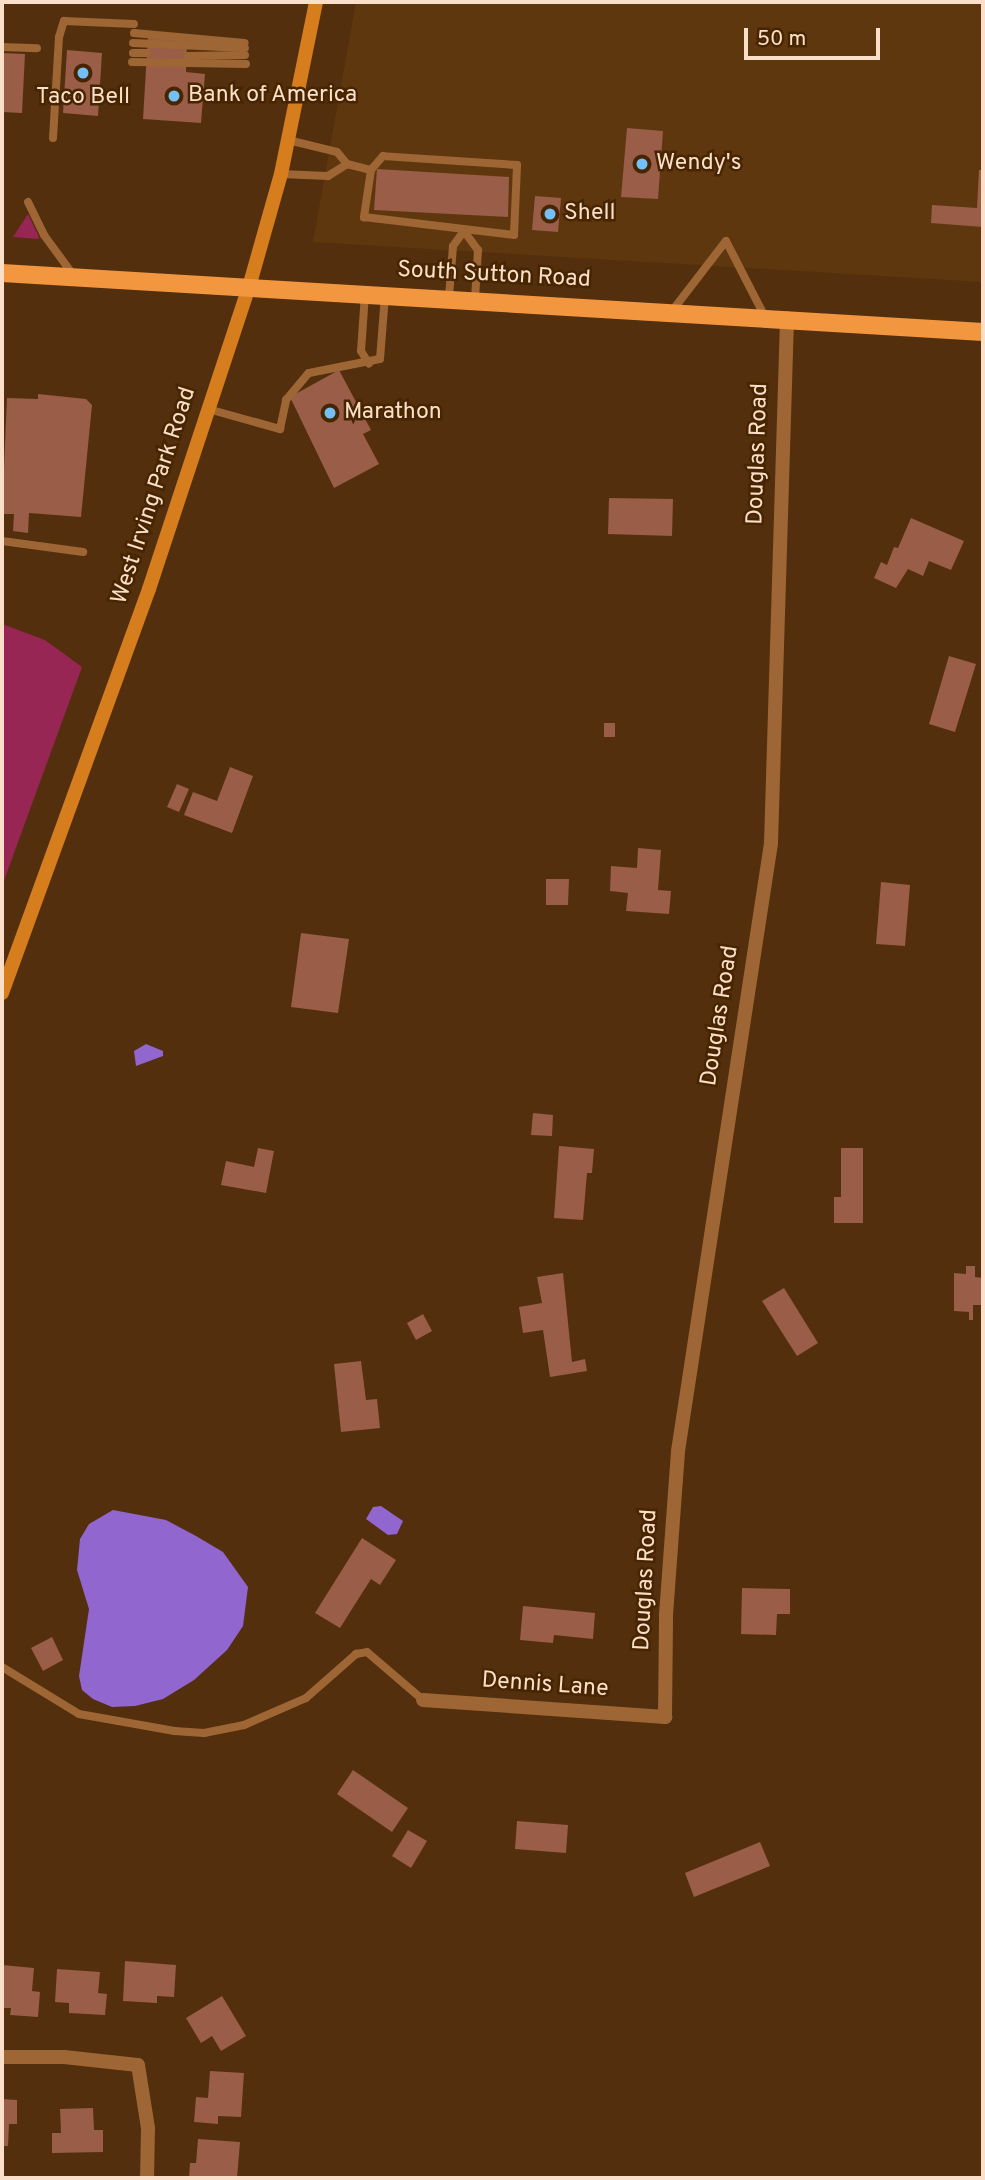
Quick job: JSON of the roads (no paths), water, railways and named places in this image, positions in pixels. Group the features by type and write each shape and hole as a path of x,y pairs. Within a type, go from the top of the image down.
{"main road":[{"name":"West Irving Park Road","path":"2,993 149,589 249,287 281,174 316,2"},
{"name":"South Sutton Road","path":"2,273 449,297 983,331"}],"street":[{"name":"Douglas Road","path":"665,1717 666,1615 678,1451 771,843 787,318"},
{"name":"Dennis Lane","path":"423,1700 665,1717"},
{"path":"2,2057 138,2065 148,2128 147,2178"}],"lane":[{"path":"53,138 59,37 64,21 134,28 245,52"},
{"path":"2,47 37,48"},
{"path":"133,53 245,52"},
{"path":"133,53 245,52"},
{"path":"187,56 245,52"},
{"path":"133,53 147,53"},
{"path":"288,141 337,152 346,164 371,170"},
{"path":"383,156 517,165 514,235 464,231 364,217 371,170 383,156"},
{"path":"281,174 328,176 346,164"},
{"path":"28,202 44,235 76,278"},
{"path":"449,297 453,246 464,231"},
{"path":"464,231 478,250 475,299"},
{"path":"672,311 726,241 765,317"},
{"path":"365,294 361,351 369,364"},
{"path":"208,409 280,429 286,400 309,373 369,364 380,359 386,295"},
{"path":"2,541 83,552"},
{"path":"2,1667 79,1714 174,1731 205,1733 244,1725 306,1698 356,1654 367,1652 423,1700"}],"place":[{"name":"Taco Bell","path":"83,73"},
{"name":"Bank of America","path":"174,96"},
{"name":"Wendy's","path":"642,164"},
{"name":"Shell","path":"550,214"},
{"name":"Marathon","path":"330,413"}]}
